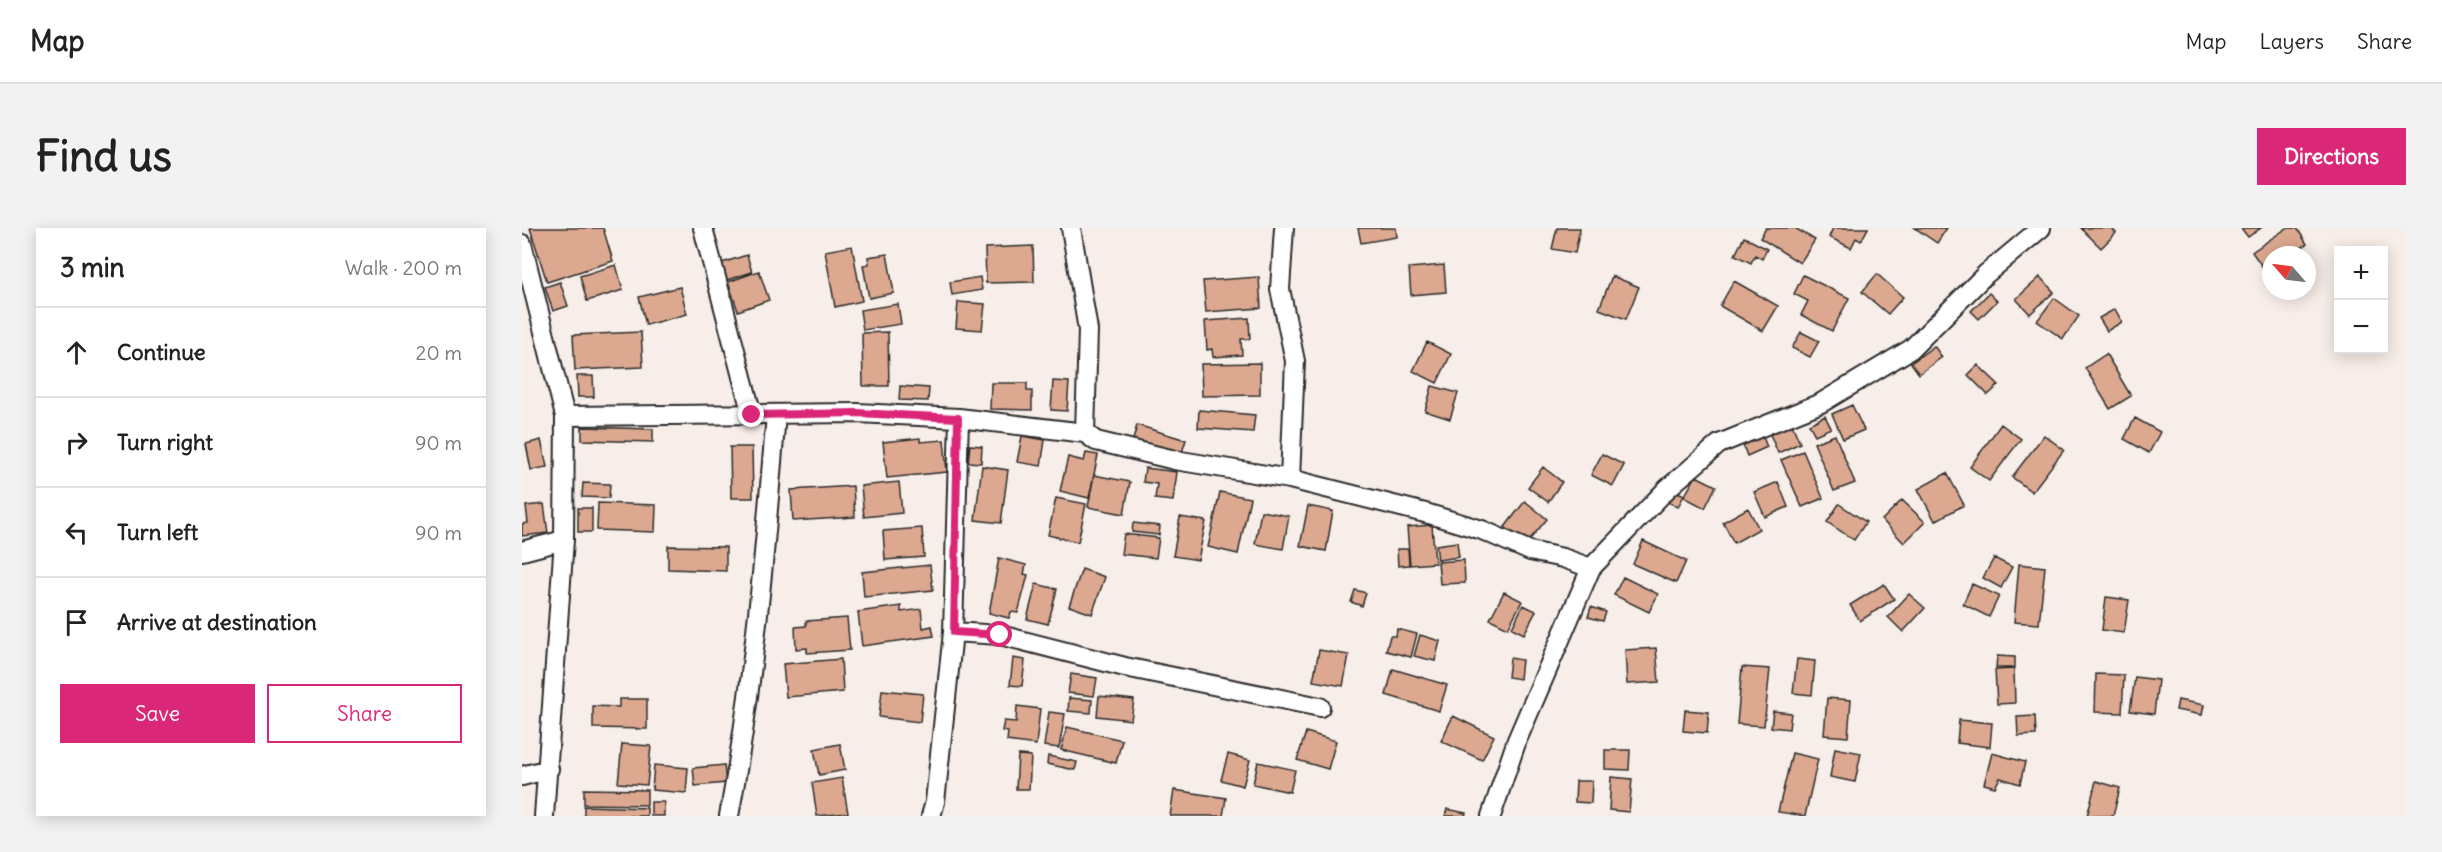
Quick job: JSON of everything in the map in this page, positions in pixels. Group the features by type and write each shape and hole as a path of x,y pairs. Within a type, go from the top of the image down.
{"street":[{"path":"703,228 752,415"},
{"path":"1073,228 1088,330 1085,433"},
{"path":"1284,228 1280,289 1295,361 1290,479"},
{"path":"1491,816 1517,740 1591,568 1668,488 1719,444 1821,404 1911,349 1986,274 2041,228"},
{"path":"522,244 565,416 564,540 544,816"},
{"path":"565,416 857,413 958,418 1085,433 1096,441 1175,460 1290,479 1482,530 1530,551 1563,558 1591,568"},
{"path":"729,816 746,725 776,414"},
{"path":"931,816 935,802 954,632 958,418"},
{"path":"522,551 564,540"},
{"path":"954,632 1000,635 1125,667 1320,707"},
{"path":"522,776 549,769"}],"building":[{"path":"530,228 603,228 613,261 547,282"},
{"path":"1358,228 1396,228 1397,237 1361,243"},
{"path":"1557,228 1580,228 1575,253 1552,249"},
{"path":"1766,228 1795,228 1815,240 1800,263 1760,238"},
{"path":"1833,228 1868,228 1861,241 1856,238 1851,248 1829,237"},
{"path":"1915,228 1947,228 1937,243"},
{"path":"2081,228 2111,228 2116,233 2101,248"},
{"path":"2241,228 2261,228 2248,237"},
{"path":"2287,228 2297,228 2307,244 2304,246 2262,246 2262,266 2252,252"},
{"path":"1744,237 1767,249 1762,259 1755,255 1751,263 1735,255"},
{"path":"852,246 862,301 835,307 825,251"},
{"path":"1033,246 1034,282 986,283 985,248"},
{"path":"887,254 894,293 869,298 863,265 869,264 868,257"},
{"path":"747,255 752,272 727,280 722,263"},
{"path":"616,265 623,290 587,301 580,276"},
{"path":"1444,265 1446,292 1411,295 1409,268"},
{"path":"759,271 769,300 738,311 728,282"},
{"path":"1877,274 1903,297 1888,314 1862,292"},
{"path":"1803,275 1849,298 1832,331 1801,315 1808,301 1794,294"},
{"path":"1612,276 1639,287 1626,319 1599,309"},
{"path":"980,277 982,290 952,295 950,282"},
{"path":"1259,277 1261,308 1206,312 1203,281"},
{"path":"2040,277 2054,292 2030,314 2016,299"},
{"path":"1734,281 1778,306 1763,331 1720,306"},
{"path":"560,282 568,306 553,311 545,287"},
{"path":"680,287 687,314 646,325 639,297"},
{"path":"1989,293 1997,301 1979,319 1971,311"},
{"path":"2054,298 2079,316 2063,339 2037,321"},
{"path":"958,302 985,304 982,330 956,328"},
{"path":"898,304 901,324 863,330 860,310"},
{"path":"2115,309 2122,322 2107,331 2099,318"},
{"path":"1249,318 1250,339 1241,339 1242,355 1213,357 1212,349 1207,350 1205,321"},
{"path":"641,332 643,367 575,370 573,335"},
{"path":"888,332 889,386 863,386 862,333"},
{"path":"1801,332 1819,341 1810,357 1792,348"},
{"path":"1427,342 1451,354 1437,383 1413,371"},
{"path":"1934,346 1942,357 1919,374 1911,363"},
{"path":"2106,354 2131,396 2110,409 2085,368"},
{"path":"1260,363 1260,395 1202,396 1201,364"},
{"path":"1978,365 1999,385 1988,395 1968,375"},
{"path":"577,376 593,376 594,397 578,397"},
{"path":"1053,381 1069,382 1067,411 1051,410"},
{"path":"991,383 1027,383 1027,391 1032,391 1032,410 990,409"},
{"path":"900,386 929,388 928,401 899,400"},
{"path":"1432,386 1458,393 1450,419 1425,411"},
{"path":"1852,405 1864,430 1843,439 1832,414"},
{"path":"1199,410 1255,415 1253,432 1198,428"},
{"path":"1825,416 1831,428 1815,435 1809,424"},
{"path":"2135,418 2160,432 2149,453 2124,439"},
{"path":"1791,422 1800,443 1778,453 1769,432"},
{"path":"2001,424 2021,439 1989,481 1970,467"},
{"path":"1137,425 1186,440 1181,455 1133,440"},
{"path":"582,427 653,429 653,442 582,440"},
{"path":"1835,435 1855,483 1834,491 1814,443"},
{"path":"2044,435 2064,450 2032,492 2012,477"},
{"path":"1022,436 1045,440 1041,466 1017,462"},
{"path":"1763,437 1767,447 1747,456 1743,445"},
{"path":"920,438 920,442 944,440 947,472 887,478 883,442"},
{"path":"541,440 547,467 531,470 526,444"},
{"path":"970,445 982,446 981,463 968,462"},
{"path":"730,447 752,447 753,498 731,498"},
{"path":"1803,451 1823,498 1802,507 1781,460"},
{"path":"1086,453 1098,455 1089,498 1060,491 1068,457 1084,461"},
{"path":"1602,454 1624,465 1613,486 1591,475"},
{"path":"982,466 1008,470 1001,523 975,520"},
{"path":"1543,467 1562,482 1548,502 1528,487"},
{"path":"1145,468 1177,472 1173,501 1155,499 1157,484 1143,482"},
{"path":"1947,473 1964,505 1935,521 1918,489"},
{"path":"1094,475 1130,482 1124,514 1088,507"},
{"path":"1696,476 1716,486 1705,508 1684,497"},
{"path":"899,482 902,513 864,517 861,486"},
{"path":"1778,482 1788,507 1765,517 1754,492"},
{"path":"583,483 610,484 609,498 582,497"},
{"path":"853,486 855,517 793,521 791,490"},
{"path":"1672,489 1684,495 1678,507 1666,501"},
{"path":"1220,492 1250,498 1238,554 1208,547"},
{"path":"1056,498 1086,504 1078,542 1048,535"},
{"path":"1902,500 1925,522 1904,543 1882,520"},
{"path":"1525,501 1547,519 1526,544 1505,527"},
{"path":"598,503 656,505 655,532 597,530"},
{"path":"544,504 548,533 522,536 522,524 528,523 526,506"},
{"path":"1839,504 1866,522 1854,540 1827,522"},
{"path":"1308,506 1333,511 1326,551 1300,546"},
{"path":"578,508 592,508 592,532 578,532"},
{"path":"1748,508 1759,529 1734,543 1723,522"},
{"path":"1261,511 1289,516 1283,549 1255,544"},
{"path":"1180,517 1206,521 1198,560 1173,556"},
{"path":"1133,523 1160,526 1159,535 1132,532"},
{"path":"1432,525 1435,563 1410,565 1407,527"},
{"path":"922,528 924,557 885,560 883,531"},
{"path":"1124,534 1159,538 1156,558 1121,554"},
{"path":"1643,541 1686,561 1676,583 1633,564"},
{"path":"1457,542 1459,557 1438,560 1436,545"},
{"path":"668,546 726,547 726,571 668,569"},
{"path":"1397,549 1408,549 1409,565 1398,566"},
{"path":"999,558 1026,565 1024,574 1028,575 1018,613 1011,612 1009,618 989,613"},
{"path":"1994,558 2012,567 2001,588 1983,578"},
{"path":"1464,560 1465,583 1440,584 1438,562"},
{"path":"2019,564 2045,567 2039,624 2014,622"},
{"path":"930,565 933,590 864,597 862,572"},
{"path":"1082,569 1105,577 1092,614 1069,606"},
{"path":"1623,577 1658,594 1649,612 1614,595"},
{"path":"1036,584 1057,589 1048,624 1027,619"},
{"path":"1884,584 1894,599 1860,621 1850,605"},
{"path":"1972,584 1999,596 1989,617 1963,604"},
{"path":"1355,590 1366,593 1362,606 1351,602"},
{"path":"1504,592 1522,601 1508,628 1490,619"},
{"path":"1909,594 1925,608 1903,632 1888,617"},
{"path":"2106,597 2129,600 2124,633 2102,630"},
{"path":"1523,605 1536,611 1524,634 1512,628"},
{"path":"901,606 901,612 921,609 923,628 932,626 934,636 862,646 858,612"},
{"path":"1591,607 1606,612 1603,621 1588,617"},
{"path":"847,618 850,650 807,653 807,648 796,649 795,627 806,626 806,621"},
{"path":"1397,629 1417,634 1411,657 1386,651 1390,636 1396,636"},
{"path":"1420,635 1440,641 1435,661 1414,656"},
{"path":"1656,648 1659,682 1627,684 1625,650"},
{"path":"1319,650 1349,655 1343,686 1313,681"},
{"path":"1997,656 2015,657 2015,668 1996,668"},
{"path":"1013,658 1025,660 1022,686 1010,685"},
{"path":"1510,658 1522,660 1520,679 1508,677"},
{"path":"841,659 843,692 786,697 783,664"},
{"path":"1797,659 1815,661 1812,695 1793,693"},
{"path":"1742,667 1770,669 1764,726 1737,724"},
{"path":"1393,669 1447,685 1439,711 1386,695"},
{"path":"2014,669 2015,703 1997,704 1995,670"},
{"path":"1071,674 1097,678 1094,696 1068,693"},
{"path":"2096,674 2124,675 2122,713 2095,712"},
{"path":"2135,677 2158,680 2154,714 2130,711"},
{"path":"882,690 923,694 920,722 879,717"},
{"path":"1099,696 1134,700 1131,720 1097,716"},
{"path":"1069,698 1092,700 1091,713 1068,711"},
{"path":"1827,698 1851,700 1848,737 1824,735"},
{"path":"619,699 647,699 647,729 593,728 593,706 619,707"},
{"path":"2178,700 2204,705 2202,715 2176,710"},
{"path":"1017,706 1040,709 1036,745 1007,741 1008,732 1002,731 1004,721 1016,722"},
{"path":"1685,710 1709,712 1707,733 1683,731"},
{"path":"1773,711 1791,713 1789,729 1771,727"},
{"path":"1049,712 1065,714 1059,748 1044,746"},
{"path":"1453,716 1494,736 1482,760 1441,741"},
{"path":"2035,716 2036,735 2018,736 2017,717"},
{"path":"1959,720 1992,723 1990,747 1957,743"},
{"path":"1067,727 1122,740 1116,763 1061,750"},
{"path":"1306,732 1336,741 1328,769 1297,760"},
{"path":"622,744 651,746 647,785 618,783"},
{"path":"840,744 845,770 819,775 814,749"},
{"path":"1835,748 1861,753 1855,782 1830,777"},
{"path":"1605,750 1630,750 1629,770 1605,769"},
{"path":"1792,753 1818,759 1805,816 1778,812"},
{"path":"1992,753 2025,762 2020,784 2000,778 1995,787 1984,784"},
{"path":"1228,754 1250,760 1243,786 1221,780"},
{"path":"1018,755 1031,756 1029,789 1016,789"},
{"path":"1048,756 1077,762 1075,770 1047,764"},
{"path":"1258,762 1295,770 1290,792 1253,784"},
{"path":"654,765 688,768 686,793 652,790"},
{"path":"724,765 726,783 695,786 693,768"},
{"path":"1611,777 1632,779 1629,812 1609,810"},
{"path":"842,778 848,813 817,816 812,783"},
{"path":"1576,781 1592,781 1591,803 1575,802"},
{"path":"2096,781 2120,788 2113,816 2087,816"},
{"path":"584,789 647,790 647,805 584,804"},
{"path":"1174,790 1226,798 1223,816 1170,816"},
{"path":"651,802 664,802 664,816 651,816"},
{"path":"584,806 647,808 647,816 584,816"},
{"path":"1447,809 1466,813 1465,816 1445,816"}],"route":[{"path":"752,415 857,413 958,418 954,632 1000,635"}]}
